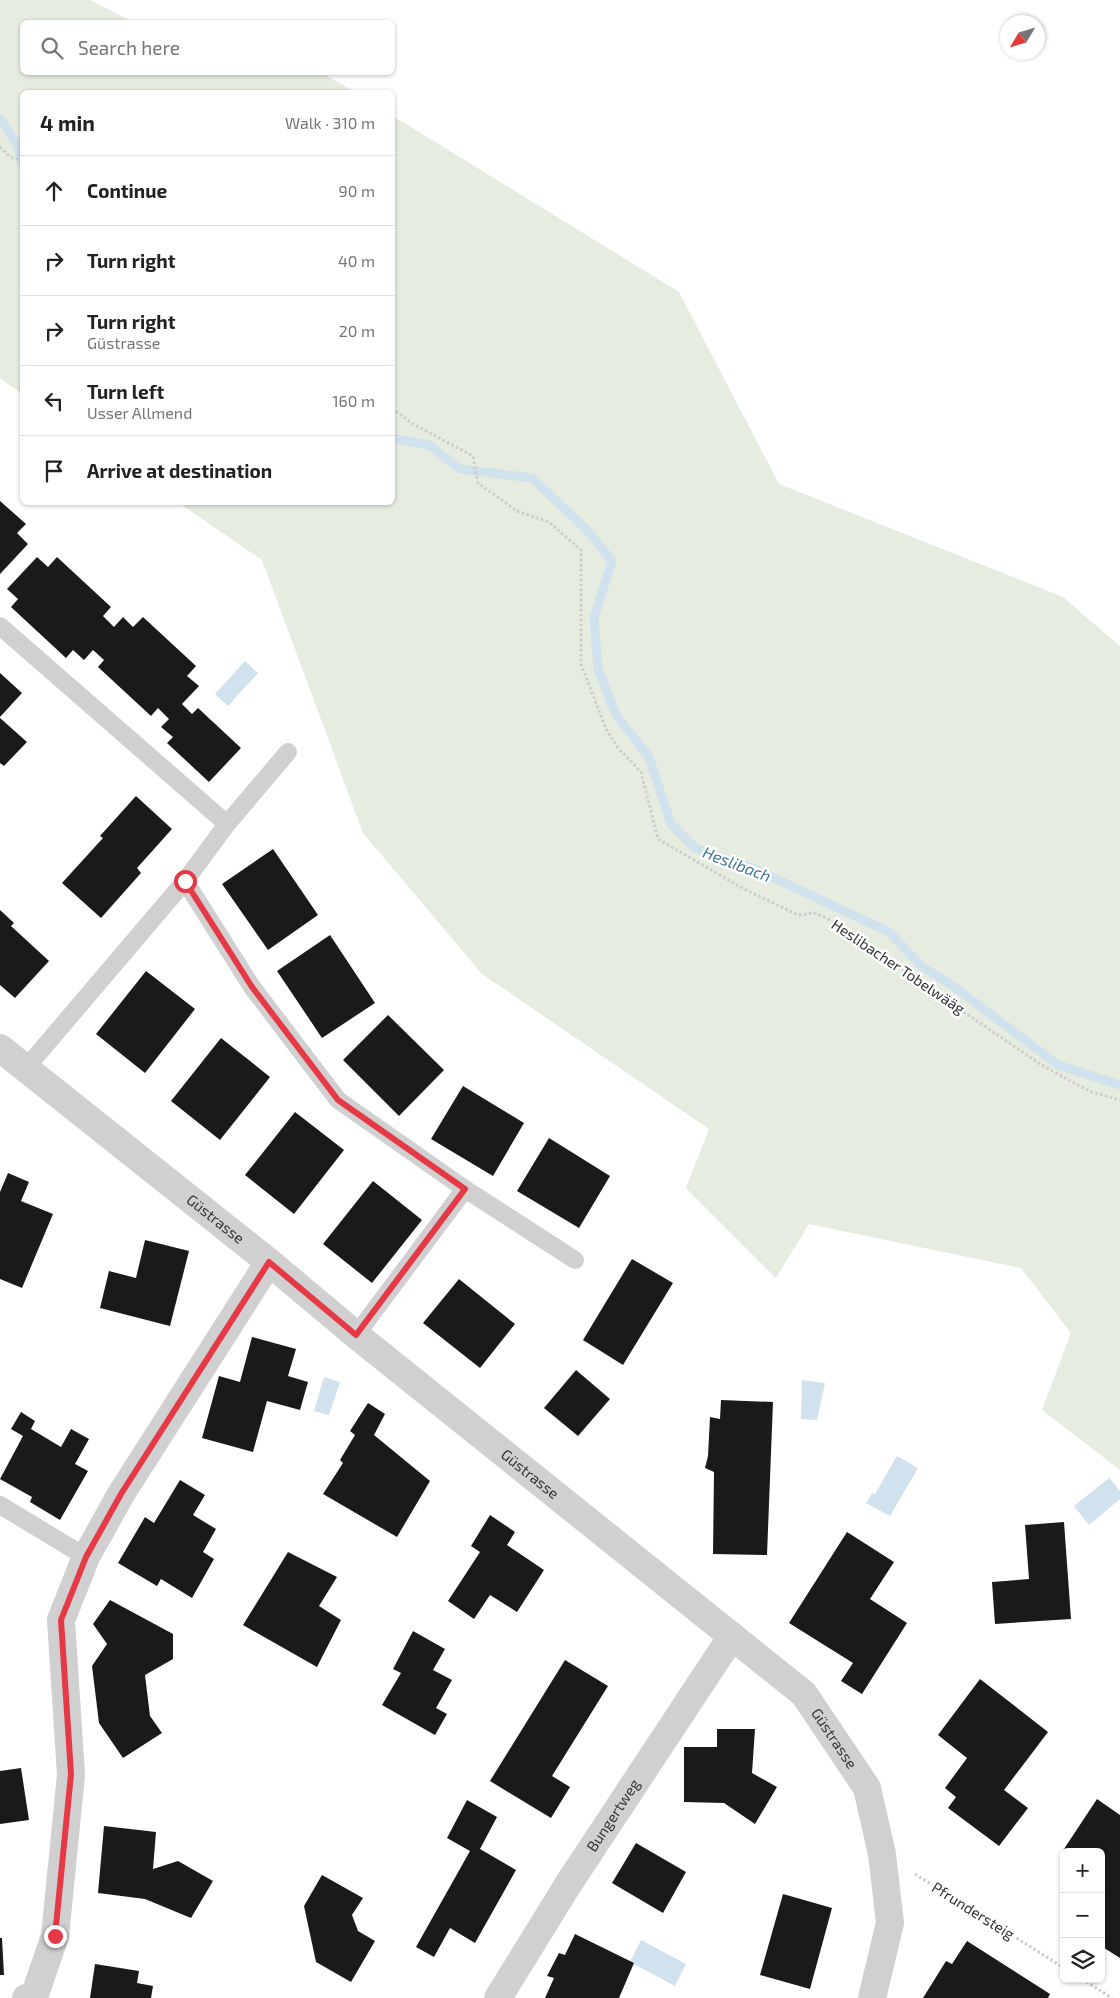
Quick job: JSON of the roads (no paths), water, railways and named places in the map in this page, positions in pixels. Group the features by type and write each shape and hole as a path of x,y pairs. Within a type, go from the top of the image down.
{"street":[{"name":"Güstrasse","path":"0,1048 269,1262 356,1335 804,1694 868,1788 882,1854 890,1923 872,1998"},
{"path":"26,1998 34,1997 55,1936 71,1774 61,1620 86,1557 121,1494 269,1262"},
{"name":"Bungertweg","path":"498,1998 569,1883 732,1636"}],"lane":[{"path":"0,626 227,824"},
{"path":"26,1068 185,881 227,824 288,752"},
{"path":"185,881 252,987 338,1100 465,1189 575,1260"},
{"path":"356,1335 465,1189"},
{"path":"0,1505 86,1557"}],"water":[{"path":"245,661 258,673 228,706 215,694"},
{"path":"324,1377 340,1382 329,1415 314,1411"},
{"path":"802,1380 825,1383 817,1420 801,1419"},
{"path":"897,1456 918,1468 890,1516 866,1503 872,1493 875,1494"},
{"path":"1109,1478 1120,1491 1120,1499 1089,1525 1074,1506"},
{"path":"641,1940 686,1964 675,1986 630,1962"}],"waterway":[{"name":"Heslibach","path":"0,119 17,144 20,155"},
{"name":"Heslibach","path":"395,439 429,445 460,469 532,478 586,529 612,561 594,618 598,669 616,715 649,757 671,824 695,848 753,868 889,932 921,966 953,986 1058,1065 1120,1085"}]}
